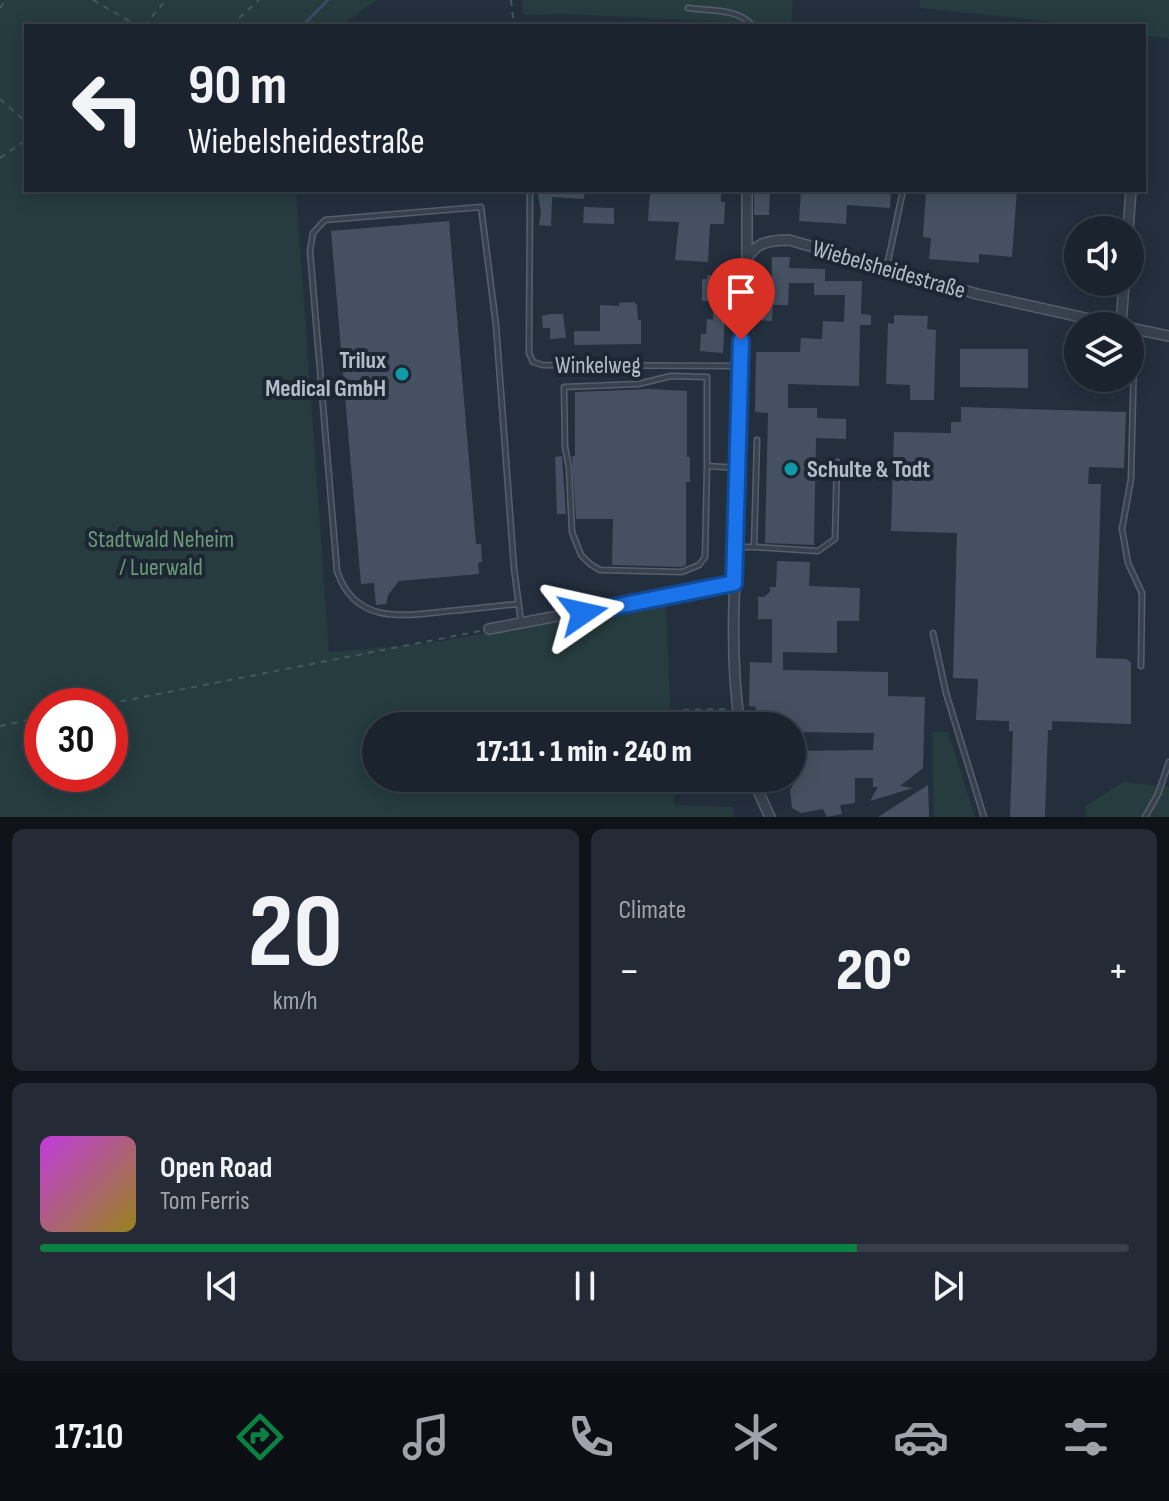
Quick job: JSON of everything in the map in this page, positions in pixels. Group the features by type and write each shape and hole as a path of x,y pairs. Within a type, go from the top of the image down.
{"street":[{"path":"738,712 734,583 747,192"},
{"path":"1129,216 1131,192"},
{"name":"Wiebelsheidestraße","path":"747,255 756,246 770,240 789,240 977,294 1121,326 1123,296"},
{"path":"1144,331 1169,336"},
{"path":"489,629 734,583"},
{"path":"758,792 770,817"}],"lane":[{"path":"688,8 736,14 751,24"},
{"name":"Winkelweg","path":"530,192 529,353 533,362 542,365 740,366"},
{"path":"886,268 903,192"},
{"path":"518,604 386,615 366,608 343,588 337,571 310,251 313,233 319,223 481,207 496,325 521,622"},
{"path":"671,376 707,377 707,466 705,557 699,565 682,572 600,570 590,564 575,545 572,532 564,387 638,384 671,376"},
{"path":"1133,392 1131,479 1122,529 1128,563 1142,593 1141,666"},
{"path":"754,547 757,440"},
{"path":"735,547 818,551 835,539 837,462"},
{"path":"707,466 739,468"},
{"path":"933,633 946,693 984,817"},
{"path":"1145,817 1158,794 1169,762"}],"path":[{"path":"0,8 6,0"},
{"path":"93,0 135,24"},
{"path":"146,24 166,0"},
{"path":"232,24 259,0"},
{"path":"511,0 514,24"},
{"path":"0,99 24,120"},
{"path":"0,158 24,141"},
{"path":"128,700 489,629"},
{"path":"683,710 737,709"},
{"path":"0,726 24,721"}],"green space":[{"name":"Stadtwald Neheim / Luerwald","path":"0,0 376,0 344,24 24,24 24,192 296,192 329,652 423,644 666,603 670,712 362,712 362,792 674,792 674,805 733,807 734,817 0,817"},
{"path":"522,0 793,0 791,24 524,15"},
{"path":"920,0 1169,0 1169,39 1146,35 1146,24 1075,24 920,8"},
{"path":"932,732 948,732 975,817 934,817"},
{"path":"1123,782 1169,787 1169,817 1086,817 1085,806"}],"building":[{"path":"537,192 585,192 584,199 552,197 551,226 539,225 541,212"},
{"path":"650,192 721,192 721,202 725,202 724,224 710,224 708,262 675,260 679,222 648,221"},
{"path":"754,192 770,192 769,215 754,215"},
{"path":"801,192 891,192 890,208 847,205 846,224 799,221"},
{"path":"926,192 1017,192 1012,257 979,254 979,263 929,259 931,238 923,237"},
{"path":"584,207 614,208 614,224 583,223"},
{"name":"Trilux Medical GmbH","path":"449,221 476,544 481,544 482,562 478,563 479,574 399,581 388,595 386,604 376,605 374,583 361,584 331,231"},
{"path":"772,257 790,257 789,268 825,269 825,281 862,281 861,314 871,315 871,325 860,325 859,386 788,384 788,408 817,408 817,418 846,419 846,439 816,438 814,545 765,543 768,413 755,412 756,352 800,352 801,338 822,339 823,321 844,322 845,295 814,295 814,283 789,283 788,305 773,305 772,321 756,320 757,300 771,300"},
{"path":"707,275 717,275 717,290 726,293 723,353 700,351 701,334 706,334 707,319 713,320 713,301 702,301 702,279 707,279"},
{"path":"634,302 638,320 641,320 641,344 574,345 574,331 600,331 600,305 619,306 619,303"},
{"path":"563,314 566,338 550,339 550,328 543,328 542,316"},
{"path":"894,315 928,316 927,329 936,330 934,400 910,400 910,385 886,384 888,323 894,324"},
{"path":"960,349 1028,349 1028,388 960,387"},
{"path":"687,391 690,482 686,482 686,565 681,567 612,565 613,519 576,519 572,456 575,456 575,392"},
{"path":"961,407 1126,412 1124,468 1089,467 1088,484 1101,484 1096,658 1127,659 1131,663 1131,724 1052,721 1052,730 1048,730 1045,817 1010,817 1013,731 1009,731 1009,721 976,720 978,679 953,678 957,533 891,531 894,432 951,433 951,422 961,422"},
{"path":"562,456 566,514 557,514 555,457"},
{"path":"777,561 810,562 809,586 860,588 859,621 837,621 837,653 783,652 783,670 888,672 888,696 925,697 923,768 900,786 913,788 870,801 878,787 873,787 873,778 855,778 855,803 840,805 842,814 827,817 823,809 801,813 792,808 790,792 806,792 806,751 873,750 874,733 806,732 806,712 756,712 756,707 749,706 750,662 772,663 772,619 758,619 758,597 770,592 770,587 776,587"},
{"path":"928,785 929,817 878,817"}],"waterway":[{"path":"304,24 328,0"}],"place":[{"name":"Trilux Medical GmbH","path":"402,374"},
{"name":"Schulte & Todt","path":"791,469"}],"route":[{"path":"583,613 734,583 741,340"}]}
